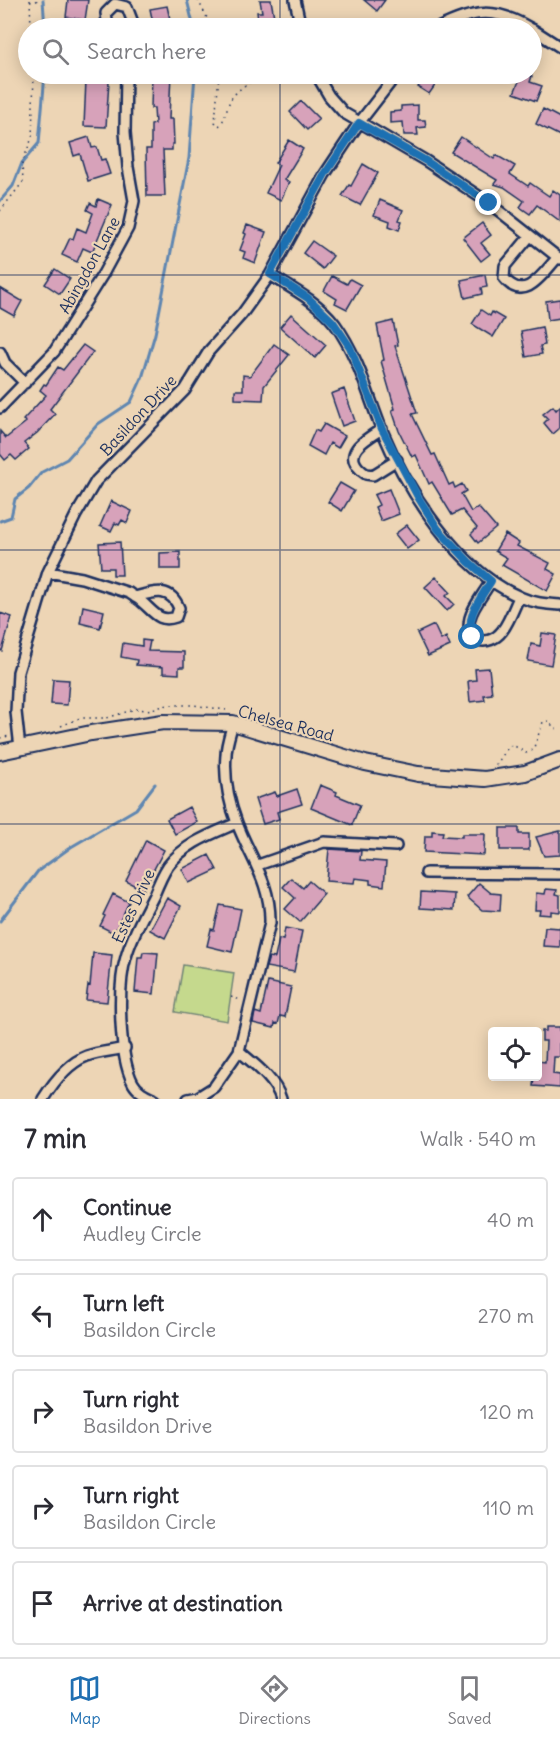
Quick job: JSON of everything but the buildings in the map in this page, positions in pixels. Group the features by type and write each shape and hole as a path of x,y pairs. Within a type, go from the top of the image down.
{"street":[{"path":"295,0 299,18"},
{"path":"107,18 106,13 114,4 127,7 131,18"},
{"path":"459,18 500,14 508,18"},
{"path":"542,36 560,47"},
{"name":"Abingdon Lane","path":"0,408 54,352 104,274 128,228 134,201 125,132 126,84"},
{"path":"322,84 344,113 426,161 489,203 559,258 532,285 518,289 504,278 506,266 530,236"},
{"name":"Basildon Drive","path":"20,748 16,712 18,672 48,572 76,515 96,481 185,390 210,351 242,314 270,274 325,174 359,123 389,84"},
{"path":"270,274 308,298 333,322 350,347 382,429 397,460 438,529 469,562 491,581 519,597 540,604 560,605"},
{"path":"0,352 2,363 25,383"},
{"path":"382,429 355,449 354,456 357,465 366,474 373,475 397,460"},
{"path":"48,572 82,578 135,597"},
{"path":"491,581 471,616 470,630 472,637 477,640 489,640 502,631 519,597"},
{"name":"Chelsea Road","path":"0,752 91,733 163,722 233,723 365,763 418,774 485,779 525,773 560,760"},
{"path":"195,1098 214,1087 239,1051 270,923 269,900 258,865 237,823 228,789 226,754 233,723"},
{"name":"Estes Drive","path":"155,1099 140,1096 134,1085 125,1048 121,1017 121,982 125,959 137,928 167,867 195,842 237,823"},
{"path":"258,865 324,842 396,846"},
{"path":"426,873 560,874"},
{"path":"43,1099 56,1081 74,1063 87,1056 125,1048"},
{"path":"239,1051 262,1071 279,1091 281,1099"}],"path":[{"path":"31,18 30,1 41,0"},
{"path":"198,0 207,18"},
{"path":"0,211 23,182 22,163 32,138 34,84"},
{"path":"218,84 215,122 219,126 234,96 247,84"},
{"path":"0,738 11,736"},
{"path":"231,998 238,999"}],"green space":[{"path":"183,965 234,973 227,1021 175,1012"}],"waterway":[{"path":"43,0 44,18"},
{"path":"187,0 192,18"},
{"path":"0,201 13,186 22,163 39,143 44,84"},
{"path":"0,521 11,517 15,499 29,488 42,472 67,459 98,424 131,402 142,378 155,334 189,158 194,84"},
{"path":"0,921 38,871 71,847 136,809 155,784"}],"route":[{"path":"472,637 471,616 491,581 469,562 438,529 418,497 382,429 350,347 333,322 308,298 270,274 325,174 359,123 426,161 489,203"}]}
